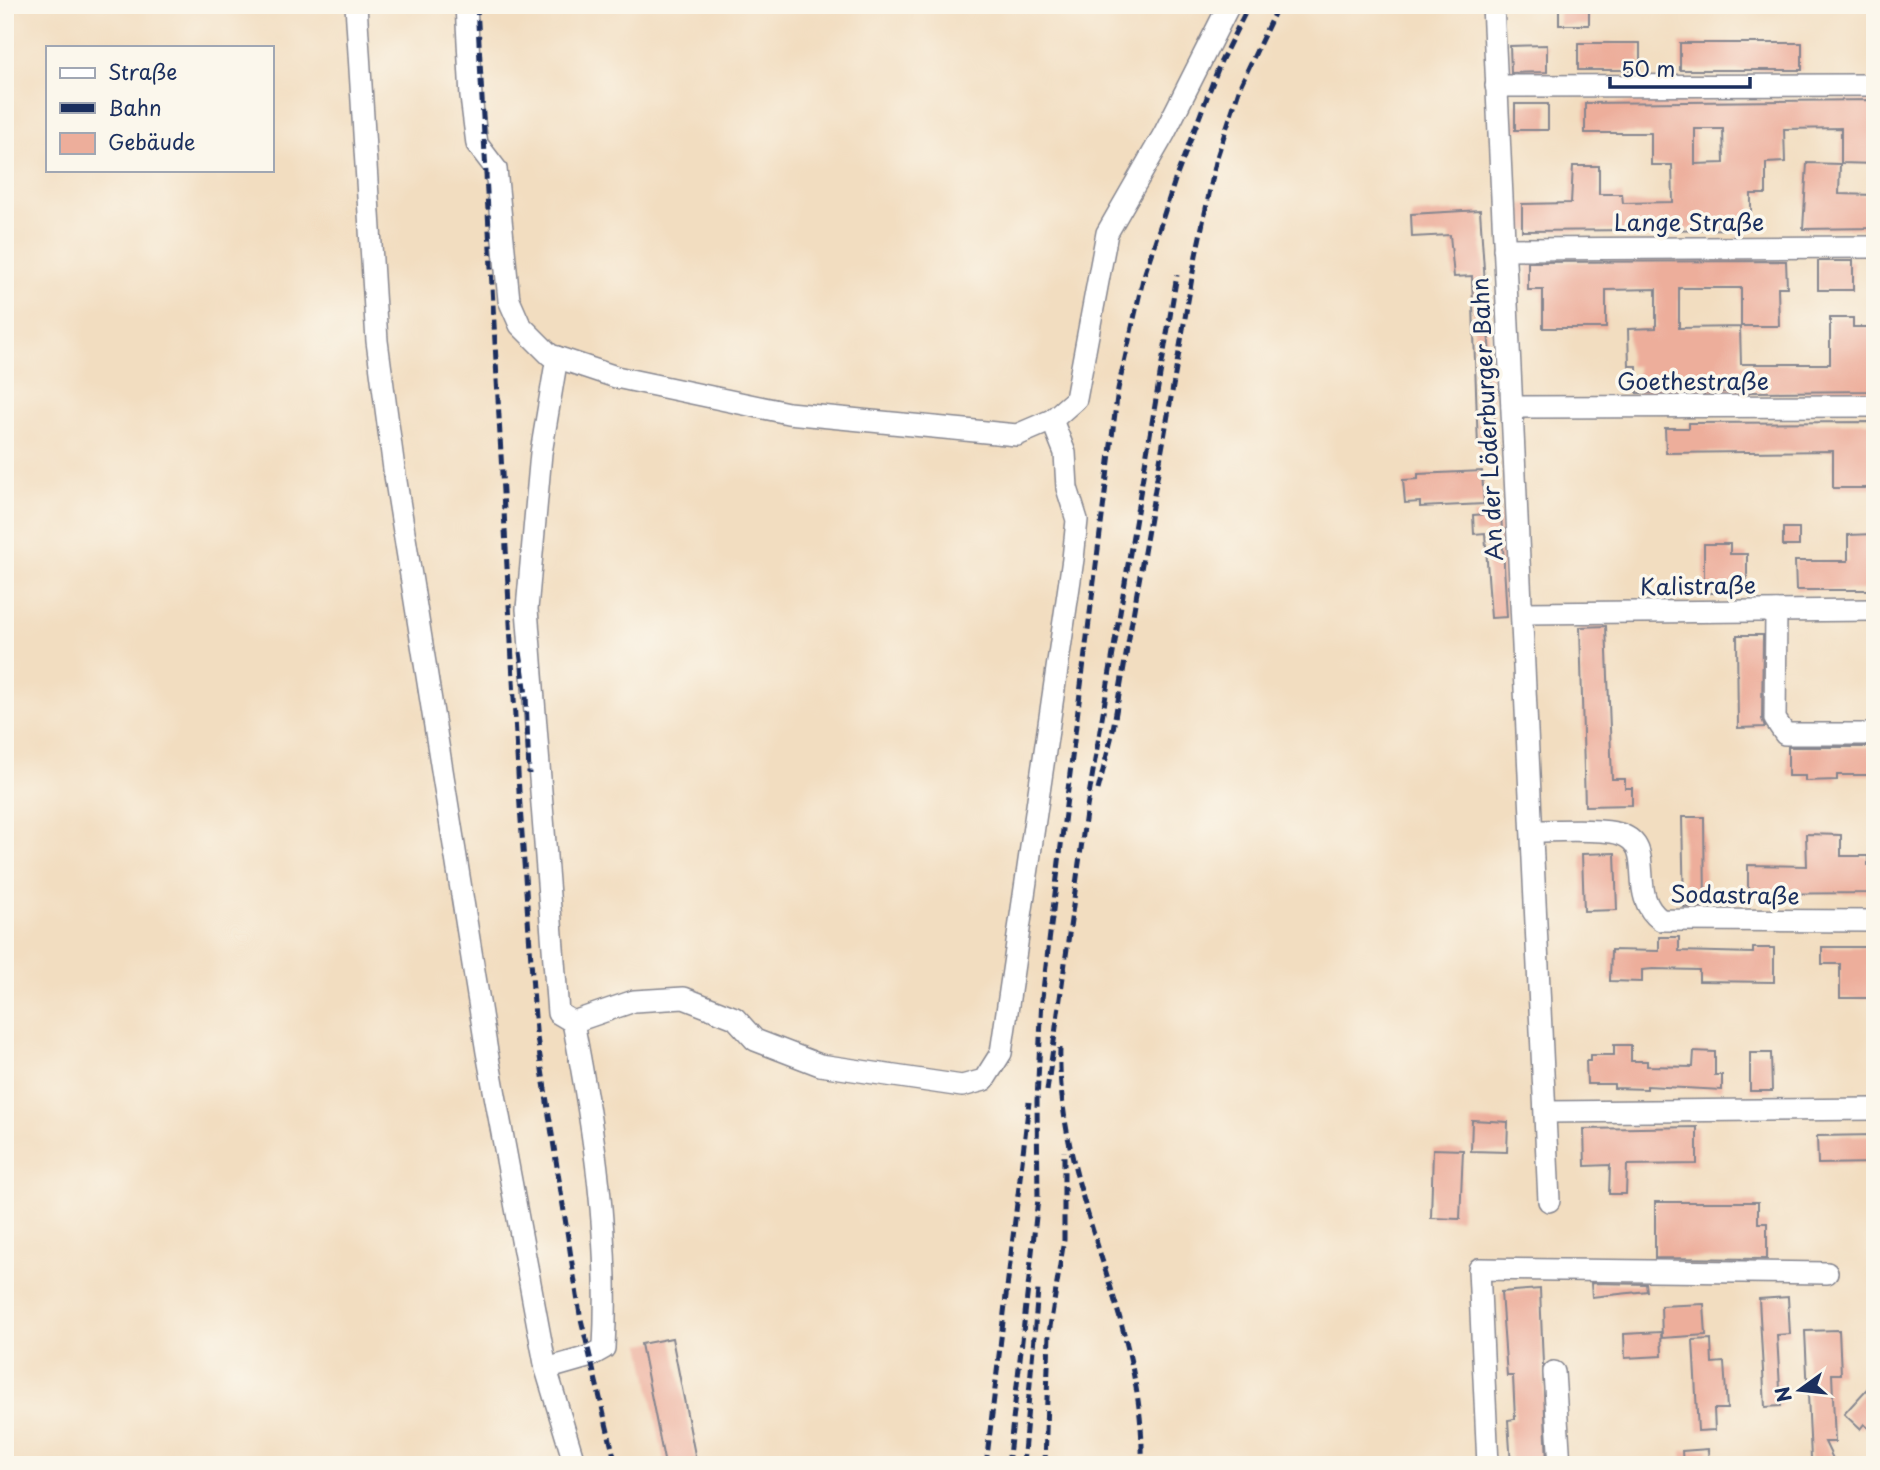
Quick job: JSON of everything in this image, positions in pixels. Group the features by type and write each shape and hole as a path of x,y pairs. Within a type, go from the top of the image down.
{"street":[{"path":"356,5 377,341 394,469 487,1052 546,1369 575,1465"},
{"path":"466,5 477,144 496,169 509,300 520,325 550,355 616,377 788,412 1017,435 1052,420 1076,399 1107,233 1164,134 1229,5"},
{"name":"An der Löderburger Bahn","path":"1493,5 1549,1201"},
{"path":"1496,86 1875,85"},
{"name":"Lange Straße","path":"1504,249 1875,247"},
{"path":"546,1369 588,1357 604,1348 606,1311 602,1196 591,1112 573,1022 558,1013 527,608 541,453 557,357"},
{"name":"Goethestraße","path":"1512,407 1875,406"},
{"path":"573,1022 634,1001 684,998 734,1018 755,1040 820,1065 962,1086 984,1080 1001,1053 1077,520 1068,488 1065,453 1052,420"},
{"name":"Kalistraße","path":"1522,613 1875,610"},
{"path":"1776,611 1775,719 1786,734 1875,734"},
{"name":"Sodastraße","path":"1532,831 1618,833 1633,841 1641,854 1642,895 1650,912 1661,920 1875,921"},
{"path":"1545,1112 1875,1109"},
{"path":"1488,1465 1479,1269 1828,1273"},
{"path":"1554,1373 1560,1465"}],"building":[{"path":"1589,8 1589,25 1559,25 1559,9"},
{"path":"1578,43 1640,43 1640,70 1578,70"},
{"path":"1680,43 1802,43 1802,70 1680,70"},
{"path":"1547,45 1547,72 1511,73 1510,46"},
{"path":"1875,100 1875,164 1841,163 1841,128 1784,129 1785,162 1766,163 1766,194 1751,194 1751,229 1522,231 1522,204 1571,203 1573,166 1599,166 1599,194 1622,194 1623,203 1673,202 1672,165 1651,165 1651,133 1585,133 1585,103","holes":["1695,129 1723,129 1724,163 1695,164"]},
{"path":"1515,104 1548,104 1548,130 1515,130"},
{"path":"1807,163 1840,164 1839,194 1875,195 1875,228 1803,229"},
{"path":"1480,210 1496,447 1478,448 1472,276 1454,277 1450,235 1412,237 1411,214"},
{"path":"1786,261 1787,287 1778,287 1779,326 1741,326 1741,288 1679,288 1679,328 1740,327 1741,364 1830,364 1830,318 1853,318 1853,327 1874,327 1875,391 1637,393 1637,366 1629,366 1628,329 1656,328 1656,289 1606,290 1606,328 1543,328 1543,290 1528,290 1528,262"},
{"path":"1818,261 1853,261 1853,290 1818,290"},
{"path":"1872,422 1871,474 1875,474 1875,488 1833,488 1833,451 1666,453 1665,428 1689,428 1689,423"},
{"path":"1482,471 1484,504 1420,507 1420,502 1405,503 1403,480 1418,479 1418,474"},
{"path":"1501,513 1507,617 1491,618 1485,533 1474,534 1473,515"},
{"path":"1783,528 1799,528 1799,546 1783,546"},
{"path":"1875,534 1875,590 1796,590 1795,561 1848,561 1848,535"},
{"path":"1704,544 1730,544 1730,554 1747,554 1747,593 1704,593"},
{"path":"1606,626 1612,779 1625,779 1625,788 1632,788 1632,805 1585,806 1580,627"},
{"path":"1737,635 1763,635 1762,719 1765,727 1738,728"},
{"path":"1788,747 1875,747 1875,775 1837,775 1837,780 1805,781 1805,776 1788,776"},
{"path":"1682,817 1704,817 1705,907 1684,907"},
{"path":"1806,834 1841,835 1841,856 1868,856 1868,865 1875,865 1875,893 1748,894 1748,865 1807,866"},
{"path":"1615,853 1617,910 1584,911 1582,854"},
{"path":"1659,937 1679,937 1679,951 1753,953 1753,948 1774,948 1774,982 1699,981 1699,970 1653,969 1642,970 1642,982 1610,981 1611,950 1659,951"},
{"path":"1822,947 1873,947 1869,998 1840,998 1840,964 1822,964"},
{"path":"1614,1045 1631,1045 1631,1061 1647,1061 1647,1066 1693,1067 1694,1051 1715,1052 1715,1075 1722,1075 1722,1090 1647,1086 1647,1089 1614,1088 1614,1084 1587,1084 1586,1061 1590,1061 1590,1055 1614,1055"},
{"path":"1750,1053 1771,1053 1772,1091 1750,1091"},
{"path":"1472,1120 1508,1122 1507,1152 1471,1151"},
{"path":"1697,1127 1697,1164 1627,1165 1626,1194 1609,1194 1610,1165 1585,1166 1584,1129"},
{"path":"1875,1135 1875,1163 1818,1164 1817,1136"},
{"path":"1433,1149 1463,1150 1460,1219 1431,1218"},
{"path":"1655,1202 1758,1202 1758,1223 1767,1223 1767,1259 1655,1258"},
{"path":"1591,1283 1646,1284 1647,1291 1592,1297"},
{"path":"1540,1289 1547,1465 1511,1465 1508,1420 1515,1419 1513,1376 1507,1376 1501,1292"},
{"path":"1788,1297 1790,1334 1777,1335 1781,1406 1765,1407 1759,1299"},
{"path":"1704,1304 1706,1335 1662,1338 1661,1306"},
{"path":"1839,1330 1841,1374 1832,1374 1835,1442 1825,1442 1836,1465 1815,1465 1811,1458 1805,1331"},
{"path":"1661,1332 1662,1356 1625,1358 1624,1334"},
{"path":"672,1338 697,1465 665,1465 641,1344"},
{"path":"1711,1339 1712,1363 1724,1362 1727,1409 1714,1409 1715,1430 1698,1431 1693,1340"},
{"path":"1875,1380 1875,1434 1864,1424 1860,1429 1844,1414"},
{"path":"1708,1449 1709,1465 1683,1465 1682,1451"}],"railway":[{"path":"477,5 519,792 536,1031 580,1315 616,1465"},
{"path":"1008,1465 1038,1199 1037,1101 1042,998 1118,389 1143,279 1175,180 1221,61 1249,5"},
{"path":"1098,790 1112,735 1196,255 1217,157 1241,84 1278,5"},
{"path":"1047,1091 1086,813 1177,275"},
{"path":"520,652 526,695 529,774"},
{"path":"1060,1048 1063,1102 1072,1154 1130,1359 1139,1411 1142,1465"},
{"path":"986,1465 1029,1102"},
{"path":"1045,1465 1049,1333 1064,1240 1064,1151"},
{"path":"1023,1465 1038,1290"}]}
